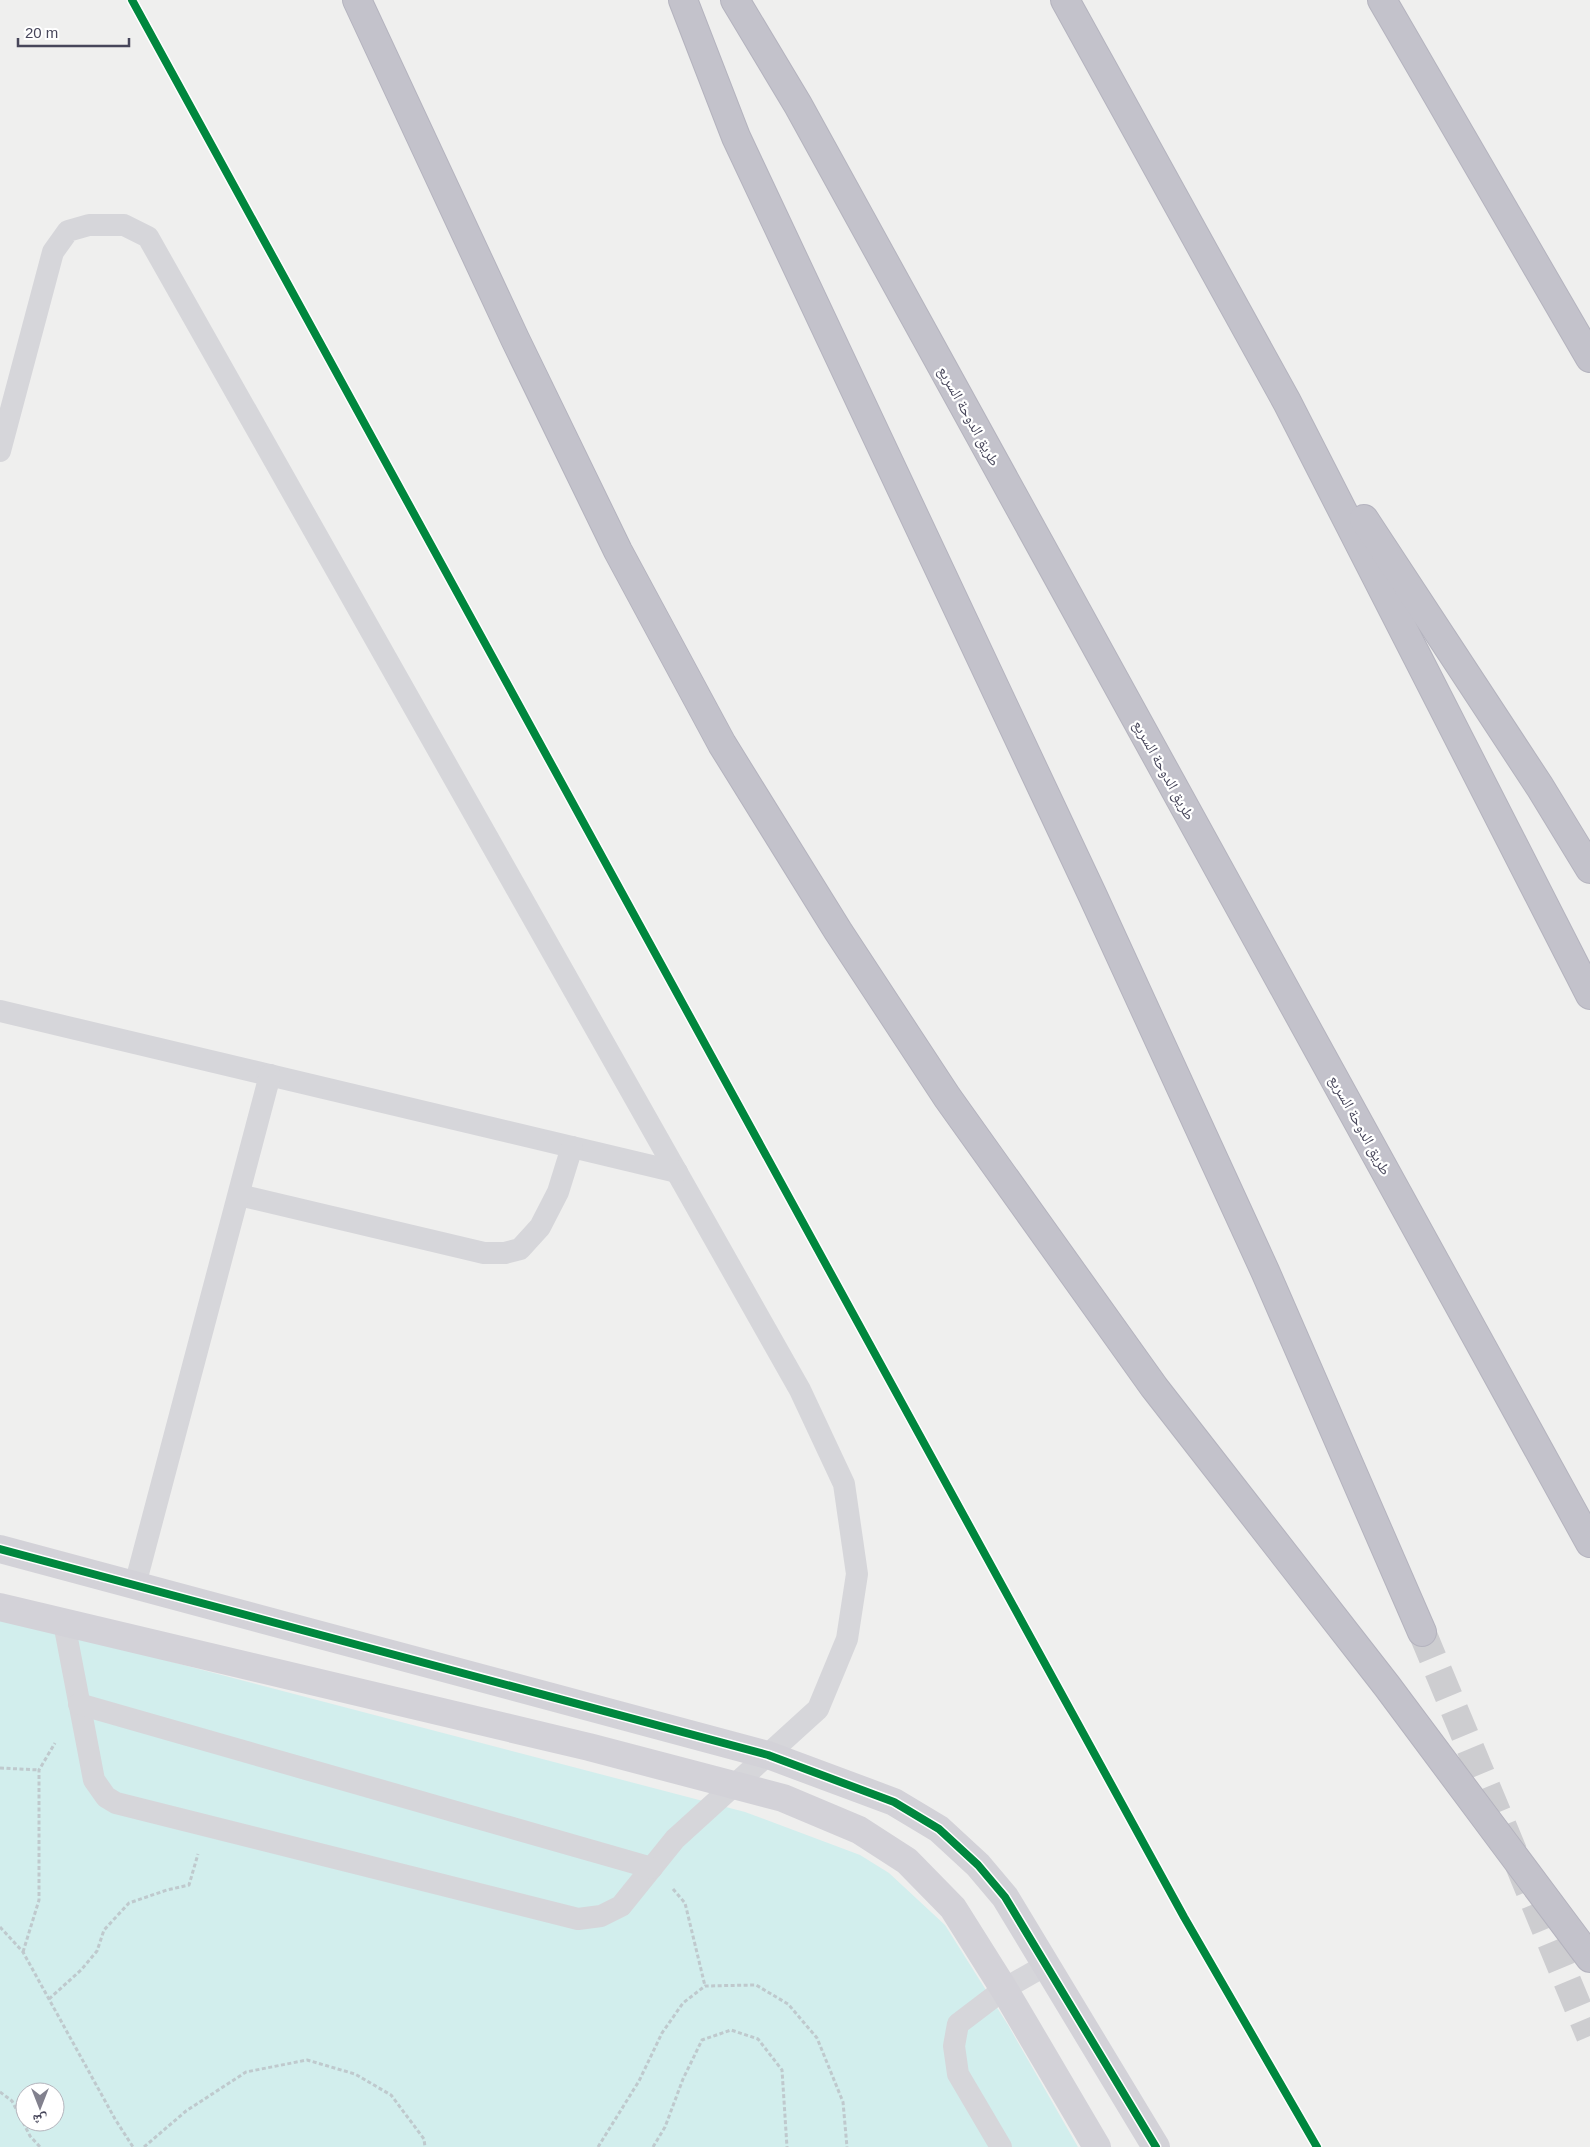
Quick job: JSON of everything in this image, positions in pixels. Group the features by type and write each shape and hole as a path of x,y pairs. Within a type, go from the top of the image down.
{"highway":[{"path":"357,0 510,330 618,551 722,744 838,931 947,1097 1154,1386 1387,1686 1590,1958"},
{"path":"683,0 736,137 1105,921 1261,1262 1422,1632"},
{"name":"طريق الدوحة السريع","path":"735,0 798,105 1590,1543"},
{"path":"1065,0 1287,402 1590,995"},
{"path":"1382,0 1590,358"},
{"path":"1287,402 1540,787 1590,869"}],"street":[{"path":"0,1549 768,1755 894,1802 939,1829 978,1865 1005,1897 1156,2147"},
{"path":"0,1607 589,1747 784,1798 859,1830 907,1861 953,1908 1004,1989 1097,2147"}],"lane":[{"path":"0,451 53,252 68,231 89,224 124,224 148,237 800,1390 844,1484 857,1574 847,1639 818,1709 675,1839 621,1906 602,1916 578,1919 116,1803 106,1797 94,1780 64,1623"},
{"path":"0,1011 677,1172"},
{"path":"135,1585 270,1075"},
{"path":"239,1195 484,1254 504,1254 520,1249 540,1228 558,1192 572,1147"},
{"path":"79,1704 652,1868"},
{"path":"1001,2147 958,2074 954,2046 958,2024 1004,1989 1046,1965"}],"path":[{"path":"23,1952 39,1900 39,1770 79,1704"},
{"path":"0,1768 39,1770"},
{"path":"49,2000 81,1970 97,1950 104,1930 129,1903 167,1890 189,1885 206,1826"},
{"path":"652,1868 685,1903 705,1986"},
{"path":"0,1927 23,1952 133,2147"},
{"path":"598,2147 639,2081 662,2034 683,2003 705,1986 756,1985 788,2004 817,2038 843,2102 847,2147"},
{"path":"653,2147 665,2127 683,2079 702,2040 731,2030 758,2039 782,2070 787,2147"},
{"path":"144,2147 186,2111 246,2072 307,2060 355,2074 391,2095 424,2139 425,2147"},
{"path":"0,2092 12,2101 30,2136 40,2147"}],"shaded area":[{"path":"0,1617 745,1812 860,1855 889,1873 945,1925 1008,2025 1078,2147 0,2147"}],"tunnel":[{"path":"1422,1632 1590,2036"}],"cycle path":[{"path":"132,0 1184,1917 1317,2147"},
{"path":"0,1549 768,1755 894,1802 939,1829 978,1865 1005,1897 1156,2147"}]}
